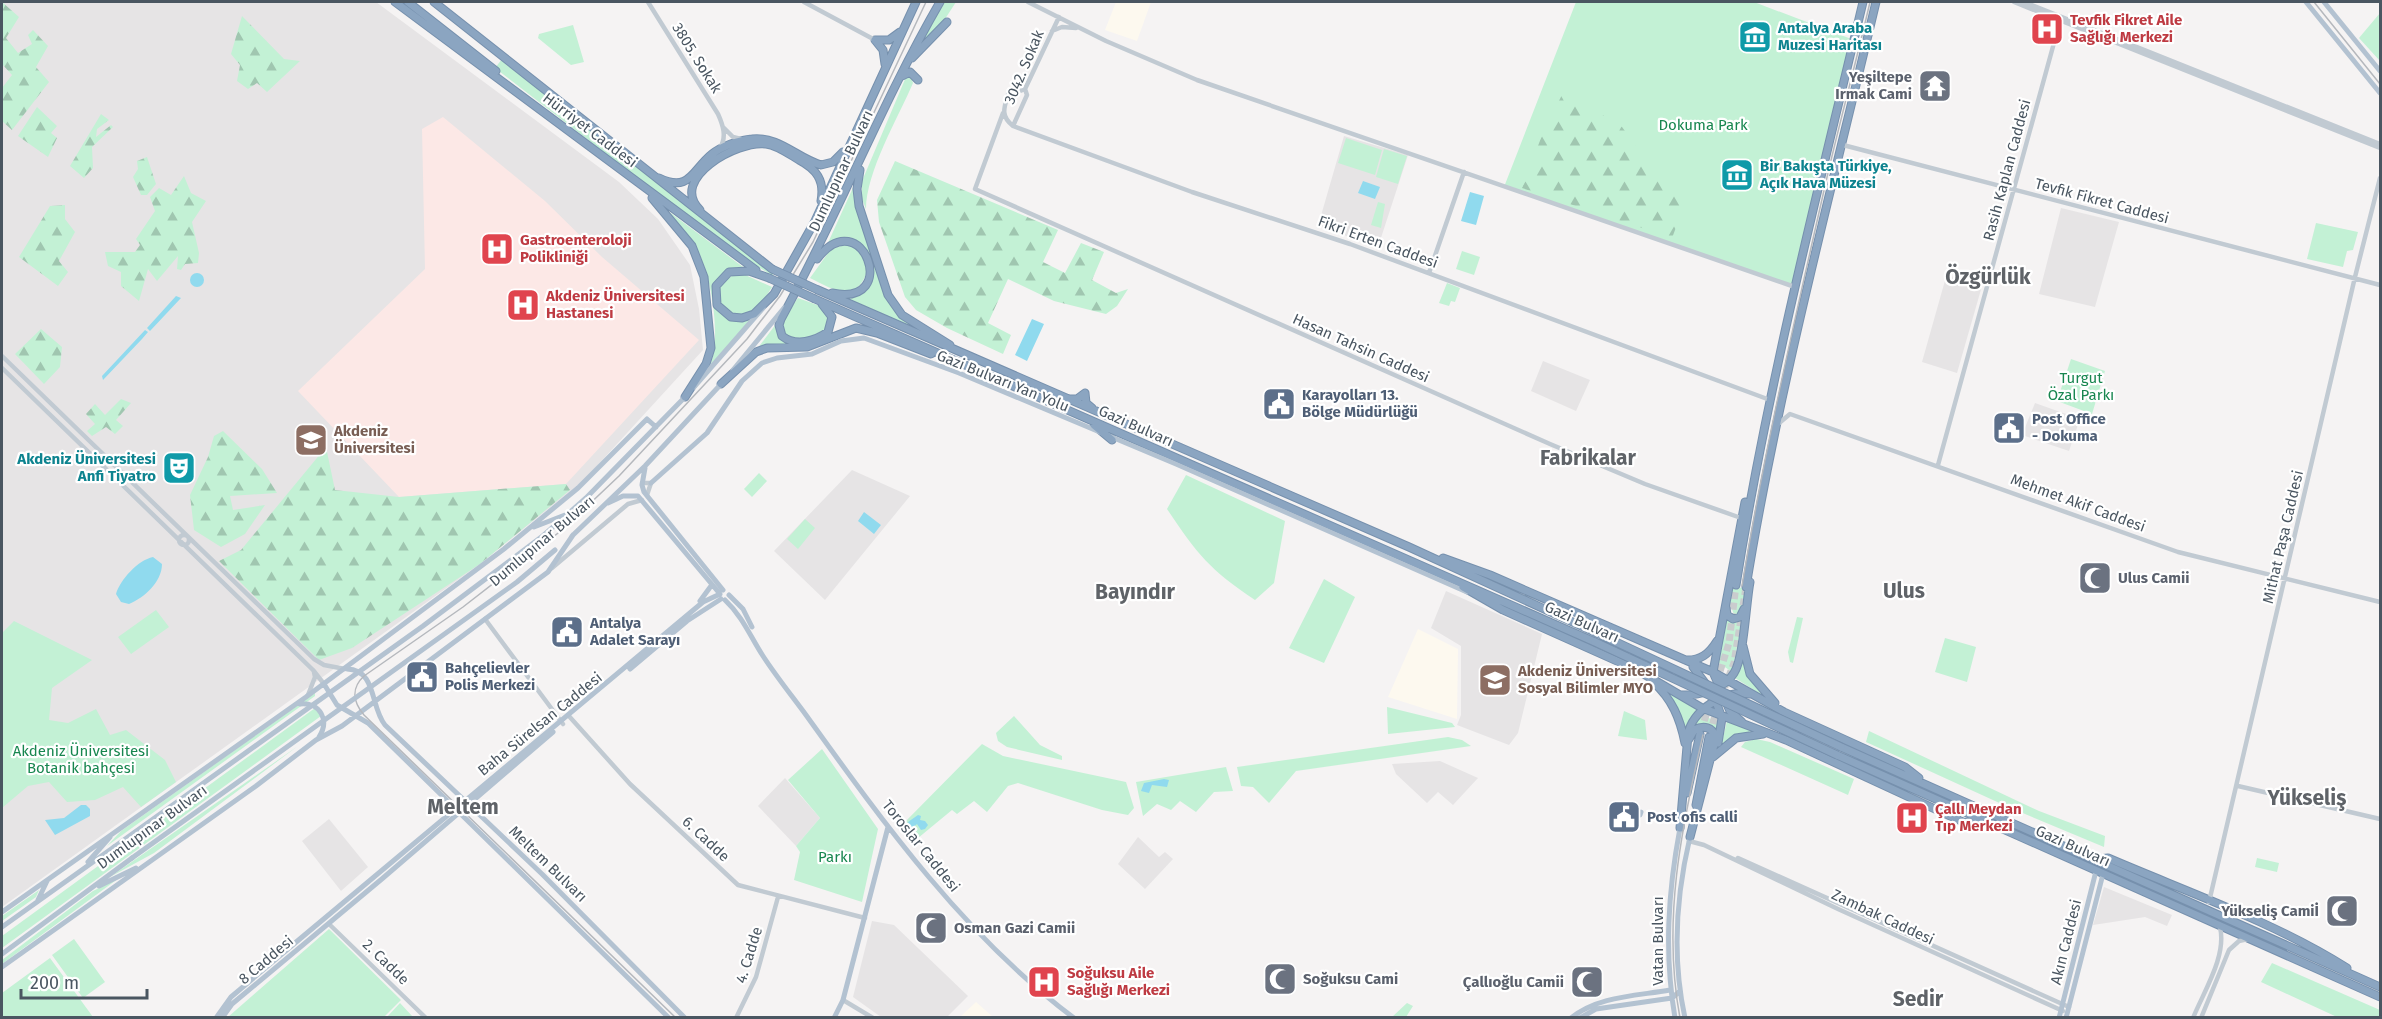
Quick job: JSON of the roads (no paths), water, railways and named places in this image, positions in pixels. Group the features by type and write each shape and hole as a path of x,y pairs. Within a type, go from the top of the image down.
{"highway":[{"name":"Hürriyet Caddesi","path":"395,2 591,146 739,260 769,278"},
{"path":"408,2 591,146"},
{"path":"427,2 594,129"},
{"name":"Hürriyet Caddesi","path":"434,2 772,268"},
{"name":"Dumlupınar Bulvarı","path":"791,300 906,64 940,2"},
{"path":"1736,585 1753,477 1863,2"},
{"path":"1746,587 1776,426 1875,2"},
{"name":"Dumlupınar Bulvarı","path":"774,294 815,221 914,3"},
{"path":"906,64 947,22"},
{"path":"875,40 889,40 903,29"},
{"path":"875,40 883,50 885,64"},
{"path":"900,77 910,72 918,80"},
{"path":"646,171 672,183 684,182 718,150 749,139 776,142 821,165 833,162 854,136"},
{"path":"726,234 696,206 692,189 715,159 750,144 766,144 777,148 805,163 819,175 823,190 815,221"},
{"path":"868,146 858,178 858,199 893,305 915,326 986,365"},
{"path":"1828,151 1843,146"},
{"path":"626,174 654,200 692,246 702,269 709,306 711,348 706,364 685,397"},
{"path":"806,273 832,245 852,243 866,253 870,273 860,290 847,295 819,290"},
{"name":"Gazi Bulvarı","path":"772,268 986,365 1409,547 1841,747 2380,987"},
{"path":"769,278 749,271 729,272 716,286 717,305 730,317 742,318 754,314 774,294"},
{"name":"Gazi Bulvarı","path":"769,278 1595,642 1837,755 2220,927 2369,991 2380,998"},
{"path":"791,300 781,319 780,331 786,339 799,342 818,338 831,327 830,311 815,299"},
{"path":"720,384 756,352 767,348 807,347 856,328 877,333 978,372"},
{"path":"1062,397 1075,399 1085,393 1087,404 1104,415"},
{"path":"1088,420 1112,440"},
{"path":"1752,728 1734,716 1713,672 1741,518 1753,477"},
{"path":"1679,694 1697,695 1710,690 1729,680 1738,665 1764,487"},
{"path":"1409,547 1490,575 1685,662 1713,672 1784,712 1905,767 1927,785"},
{"path":"1441,574 1480,598 1636,670 1722,718 1769,734 1963,822 1995,826"},
{"path":"1725,599 1727,615 1736,619 1742,613 1747,601"},
{"path":"1685,662 1707,654 1719,636"},
{"path":"1741,638 1750,674 1766,695 1784,712"},
{"path":"1685,662 1698,671 1710,690 1722,718 1722,733 1712,759"},
{"path":"1636,670 1662,690 1670,701 1682,728 1688,758"},
{"path":"1680,828 1689,728 1702,708 1744,693 1755,695"},
{"path":"1688,743 1694,730 1702,727 1711,729 1716,737 1690,839"},
{"path":"1680,828 1700,734"},
{"path":"1712,759 1736,738 1769,734"},
{"path":"1690,839 1709,737"},
{"path":"2095,859 2108,858 2312,948 2366,979 2380,982"}],"main road":[{"path":"2306,2 2380,93"},
{"path":"2324,2 2380,71"},
{"name":"Dumlupınar Bulvarı","path":"3,927 423,626 544,535 685,397 738,339 774,294"},
{"name":"Dumlupınar Bulvarı","path":"2,954 517,582 573,535 645,466 720,384 791,300"},
{"name":"Gazi Bulvarı Yan Yolu","path":"651,483 707,433 742,381 755,368 777,358 812,354 852,338 876,341 1112,440 1176,464 1480,598"},
{"path":"2,912 296,705 527,530 578,488 647,419 656,427"},
{"path":"642,483 645,466"},
{"name":"Toroslar Caddesi","path":"642,483 645,499 711,586 724,596"},
{"path":"608,503 628,494 645,499"},
{"name":"Toroslar Caddesi","path":"645,499 740,614 773,669 888,828 970,926 1006,961 1074,1017"},
{"path":"527,530 569,513"},
{"path":"2,967 316,740 355,717 548,572 573,535"},
{"path":"695,609 711,586"},
{"name":"Baha Sürelsan Caddesi","path":"328,924 695,609 724,596"},
{"name":"Baha Sürelsan Caddesi","path":"570,716 687,621 724,596"},
{"path":"345,669 354,669 364,676 370,685 373,702"},
{"path":"324,684 337,705 355,717"},
{"name":"Meltem Bulvarı","path":"373,702 377,715 385,726 601,931 685,1017"},
{"path":"296,705 313,705 322,713 324,725 316,740"},
{"name":"Meltem Bulvarı","path":"355,717 368,723 669,1017"},
{"name":"Baha Sürelsan Caddesi","path":"216,1017 231,997 459,810"},
{"path":"834,1017 843,1000 888,828"},
{"name":"Vatan Bulvarı","path":"1675,1017 1670,990 1667,924 1670,884 1680,828"},
{"path":"80,871 117,830"},
{"path":"1685,1017 1680,991 1677,915 1690,839"},
{"path":"85,893 151,861"},
{"name":"Akın Caddesi","path":"2059,1017 2065,1010 2099,873"},
{"path":"38,901 48,879"},
{"name":"8 Caddesi","path":"222,1017 232,1004 328,924"},
{"path":"1571,1017 1584,1007 1598,1002 1670,990"},
{"path":"1580,1017 1596,1009 1672,998 1680,991"}],"street":[{"path":"649,3 656,2"},
{"path":"804,2 875,40"},
{"path":"1028,2 1080,28 1207,83 1796,287"},
{"path":"2014,2 2380,146"},
{"path":"2024,2 2380,146"},
{"name":"3805. Sokak","path":"649,3 718,114 724,128"},
{"name":"3042. Sokak","path":"1013,126 1027,94 1025,89 1059,18"},
{"name":"Rasih Kaplan Caddesi","path":"1938,465 2060,21"},
{"path":"1052,31 1062,27 1080,28"},
{"path":"1009,91 1016,93 1025,89"},
{"path":"1009,91 1022,101"},
{"path":"1009,91 1003,112 1005,120 1013,126"},
{"name":"3042. Sokak","path":"975,189 1003,112"},
{"name":"Fikri Erten Caddesi","path":"1013,126 1192,192 1294,224 1770,400"},
{"path":"724,128 733,137 749,139"},
{"path":"718,150 723,143 724,128"},
{"name":"Tevfik Fikret Caddesi","path":"1843,146 2253,254 2355,277 2380,285"},
{"path":"1429,273 1464,172"},
{"name":"Mithat Paşa Caddesi","path":"2209,902 2380,178"},
{"name":"Hasan Tahsin Caddesi","path":"975,189 1530,436 1654,487 1741,518"},
{"path":"2,356 317,662 345,669"},
{"path":"2,368 313,670 324,684"},
{"name":"Mehmet Akif Caddesi","path":"1776,426 1790,414 2178,552 2380,602"},
{"path":"548,572 628,504 645,499 651,483 642,483"},
{"path":"180,543 187,543 187,536"},
{"path":"485,619 562,723"},
{"path":"306,697 315,677 313,670"},
{"name":"6. Cadde","path":"570,716 630,784 738,885 866,918"},
{"path":"2238,786 2380,819"},
{"name":"Zambak Caddesi","path":"1690,839 2065,1010"},
{"name":"4. Cadde","path":"736,1017 756,977 778,897"},
{"name":"2. Cadde","path":"328,924 426,1017"},
{"path":"2193,1017 2219,955 2223,938 2220,927"},
{"path":"2201,1017 2229,950 2239,941 2250,939"},
{"path":"843,1000 873,1017"},
{"path":"2199,1002 2206,1004"}],"water":[{"path":"1363,181 1380,187 1375,199 1358,193"},
{"path":"1470,192 1484,196 1476,225 1461,221"},
{"path":"194,273 200,273 204,280 200,287 194,287 190,283 190,277"},
{"path":"176,296 181,298 150,331 147,328"},
{"path":"1032,319 1044,324 1027,361 1015,355"},
{"path":"145,330 148,332 103,380 102,376"},
{"path":"864,512 881,525 874,534 858,521"},
{"path":"153,557 162,564 156,583 135,601 129,604 121,602 116,594 121,583 136,566"},
{"path":"1169,780 1167,787 1152,785 1149,793 1141,791 1144,783"},
{"path":"81,805 86,805 90,809 90,816 55,835 45,820 64,818"},
{"path":"918,815 921,816 920,820 925,821 928,825 925,829 921,830 917,824 913,827 909,826 908,822"}],"tunnel":[{"path":"1701,731 1729,643 1736,585"},
{"path":"1721,697 1734,663 1746,587"},
{"path":"1710,734 1717,708"}],"tram line":[{"path":"676,1018 364,715 356,700 355,690 364,676 463,607 562,530 619,476 747,339 780,296 813,242 926,2"},
{"path":"1742,586 1791,336 1830,163 1870,2"},
{"path":"2314,2 2380,84"},
{"path":"1680,1018 1673,946 1676,876 1703,735"}],"place":[{"name":"Tevfik Fikret Aile Sağlığı Merkezi","path":"2047,29"},
{"name":"Antalya Araba Muzesi Haritası","path":"1755,37"},
{"name":"Yeşiltepe Irmak Cami","path":"1935,86"},
{"name":"Bir Bakışta Türkiye, Açık Hava Müzesi","path":"1737,175"},
{"name":"Gastroenteroloji Polikliniği","path":"497,249"},
{"name":"Akdeniz Üniversitesi Hastanesi","path":"523,305"},
{"name":"Karayolları 13. Bölge Müdürlüğü","path":"1279,404"},
{"name":"Post Office - Dokuma","path":"2009,428"},
{"name":"Akdeniz Üniversitesi","path":"311,440"},
{"name":"Akdeniz Üniversitesi Anfi Tiyatro","path":"179,468"},
{"name":"Ulus Camii","path":"2095,578"},
{"name":"Antalya Adalet Sarayı","path":"567,632"},
{"name":"Bahçelievler Polis Merkezi","path":"422,677"},
{"name":"Akdeniz Üniversitesi Sosyal Bilimler MYO","path":"1495,680"},
{"name":"Post ofis calli","path":"1624,817"},
{"name":"Çallı Meydan Tıp Merkezi","path":"1912,818"},
{"name":"Yükseliş Camiİ","path":"2342,911"},
{"name":"Osman Gazi Camii","path":"931,928"},
{"name":"Soğuksu Cami","path":"1280,979"},
{"name":"Soğuksu Aile Sağlığı Merkezi","path":"1044,982"},
{"name":"Çallıoğlu Camii","path":"1587,982"}],"district":[{"name":"Özgürlük","path":"1988,277"},
{"name":"Fabrikalar","path":"1588,458"},
{"name":"Ulus","path":"1904,591"},
{"name":"Bayındır","path":"1135,592"},
{"name":"Yükseliş","path":"2307,798"},
{"name":"Meltem","path":"463,807"},
{"name":"Sedir","path":"1918,999"}],"park label":[{"name":"Dokuma Park","path":"1703,125"},
{"name":"Turgut Özal Parkı","path":"2081,386"},
{"name":"Akdeniz Üniversitesi Botanik bahçesi","path":"81,760"},
{"name":"Parkı","path":"835,857"}]}
